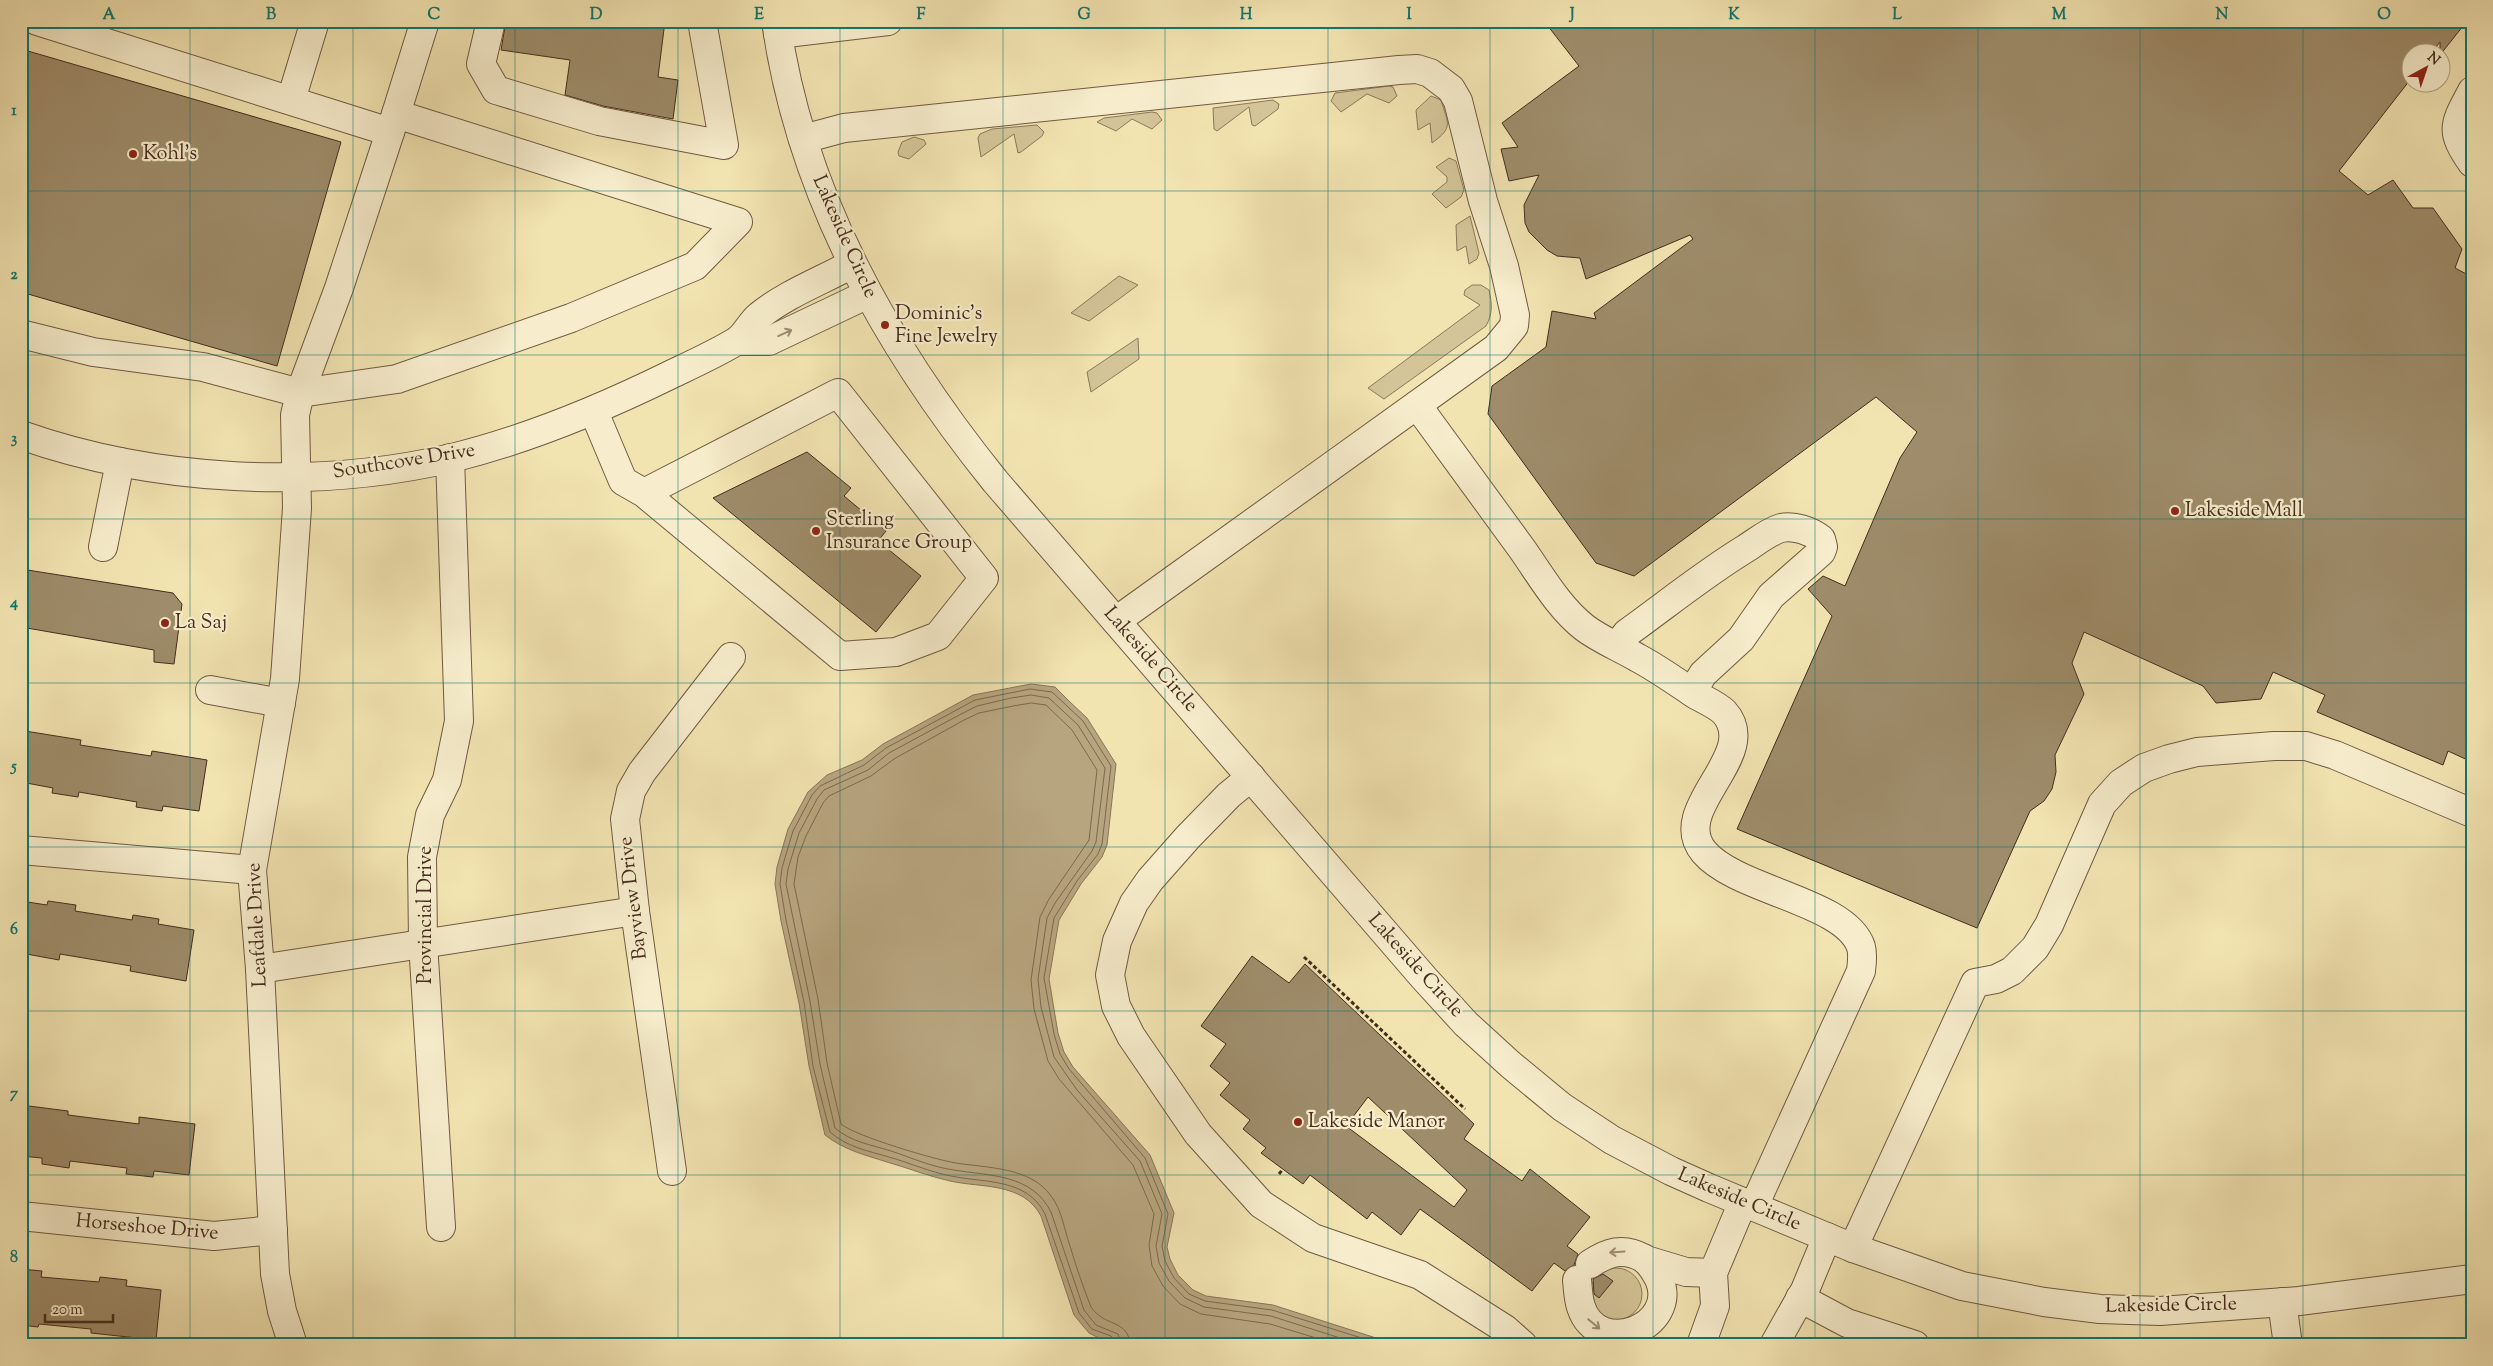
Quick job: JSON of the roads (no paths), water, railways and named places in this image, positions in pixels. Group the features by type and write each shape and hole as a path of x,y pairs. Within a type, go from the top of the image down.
{"street":[{"path":"21,334 93,352 203,367 300,393 397,379 571,318 695,266 738,222 393,123 290,100 37,21"},
{"path":"290,100 315,21"},
{"name":"Leafdale Drive","path":"293,1345 282,1312 275,1274 260,969 252,870 285,679 297,508 294,415 300,393 339,288 425,21"},
{"path":"492,21 481,64 496,90 598,121 724,145 702,21"},
{"path":"777,27 888,21"},
{"name":"Lakeside Circle","path":"777,27 803,139 832,218 852,264 918,380 956,433 994,481 1424,978 1466,1024 1511,1065 1562,1106 1612,1140 1671,1171 1853,1248 1962,1286 2053,1303 2100,1309 2160,1311 2282,1302 2472,1279"},
{"path":"803,139 844,128 1399,70 1417,69 1430,73 1451,89 1458,101 1483,201 1504,266 1515,315 1514,326 1496,348 1116,621"},
{"path":"2472,91 2458,116 2456,130 2458,144 2472,163"},
{"name":"Southcove Drive","path":"21,436 120,462 216,474 296,476 380,470 450,458 527,436 594,412 738,341 757,317 780,302 852,264"},
{"name":"Southcove Drive","path":"738,341 768,341 868,294"},
{"path":"594,412 623,481 644,493 840,656 896,652 938,636 984,578 838,393 644,493"},
{"path":"1417,405 1562,604 1585,628 1723,711 1733,727 1733,747 1704,801 1695,824 1696,836 1700,847 1712,859 1733,872 1834,917 1854,935 1861,947 1862,958 1856,983 1713,1273 1715,1306 1701,1345"},
{"name":"Provincial Drive","path":"441,1227 422,943 422,857 430,815 447,780 459,721 450,458"},
{"path":"103,547 120,462"},
{"path":"1617,646 1627,633 1727,560 1781,528 1812,533 1821,539 1823,547 1821,552 1771,596 1741,639 1703,674 1692,692"},
{"name":"Bayview Drive","path":"672,1171 634,911 625,819 631,791 642,772 731,657"},
{"path":"210,690 281,703"},
{"path":"1853,1248 1976,982 1996,980 2012,971 2035,948 2048,926 2102,804 2121,783 2144,768 2197,752 2274,746 2306,746 2335,755 2472,813"},
{"path":"1251,777 1229,795 1188,837 1150,880 1134,904 1117,941 1110,975 1116,1006 1127,1029 1198,1134 1261,1204 1313,1238 1420,1275 1505,1329 1523,1345"},
{"path":"21,850 252,870"},
{"path":"260,969 634,911"},
{"name":"Horseshoe Drive","path":"21,1216 214,1236 273,1230"},
{"path":"1774,1345 1800,1298 1827,1236"},
{"path":"1686,1272 1669,1281 1661,1296 1658,1310 1650,1321 1639,1330 1626,1334 1612,1334 1599,1329 1589,1320 1581,1308 1583,1272 1607,1253 1620,1251 1634,1253 1646,1260 1686,1272 1713,1273"},
{"path":"1646,1260 1655,1270 1660,1282 1661,1296"},
{"path":"1800,1298 1847,1323 1907,1344"},
{"path":"2282,1302 2288,1345"}],"water":[{"path":"1031,684 1055,687 1087,718 1116,764 1107,845 1102,857 1081,884 1059,920 1049,979 1058,1033 1064,1052 1073,1067 1150,1155 1174,1213 1167,1247 1170,1259 1178,1275 1193,1290 1206,1296 1273,1305 1398,1345 1113,1345 1089,1333 1074,1315 1041,1216 1024,1197 1000,1188 950,1181 855,1152 825,1135 809,1066 799,1003 775,884 777,867 788,829 808,792 827,775 862,760 883,744 973,695"}],"place":[{"name":"Kohl's","path":"133,154"},
{"name":"Dominic's Fine Jewelry","path":"885,325"},
{"name":"Lakeside Mall","path":"2175,511"},
{"name":"Sterling Insurance Group","path":"816,531"},
{"name":"La Saj","path":"165,623"},
{"name":"Lakeside Manor","path":"1298,1122"}]}
